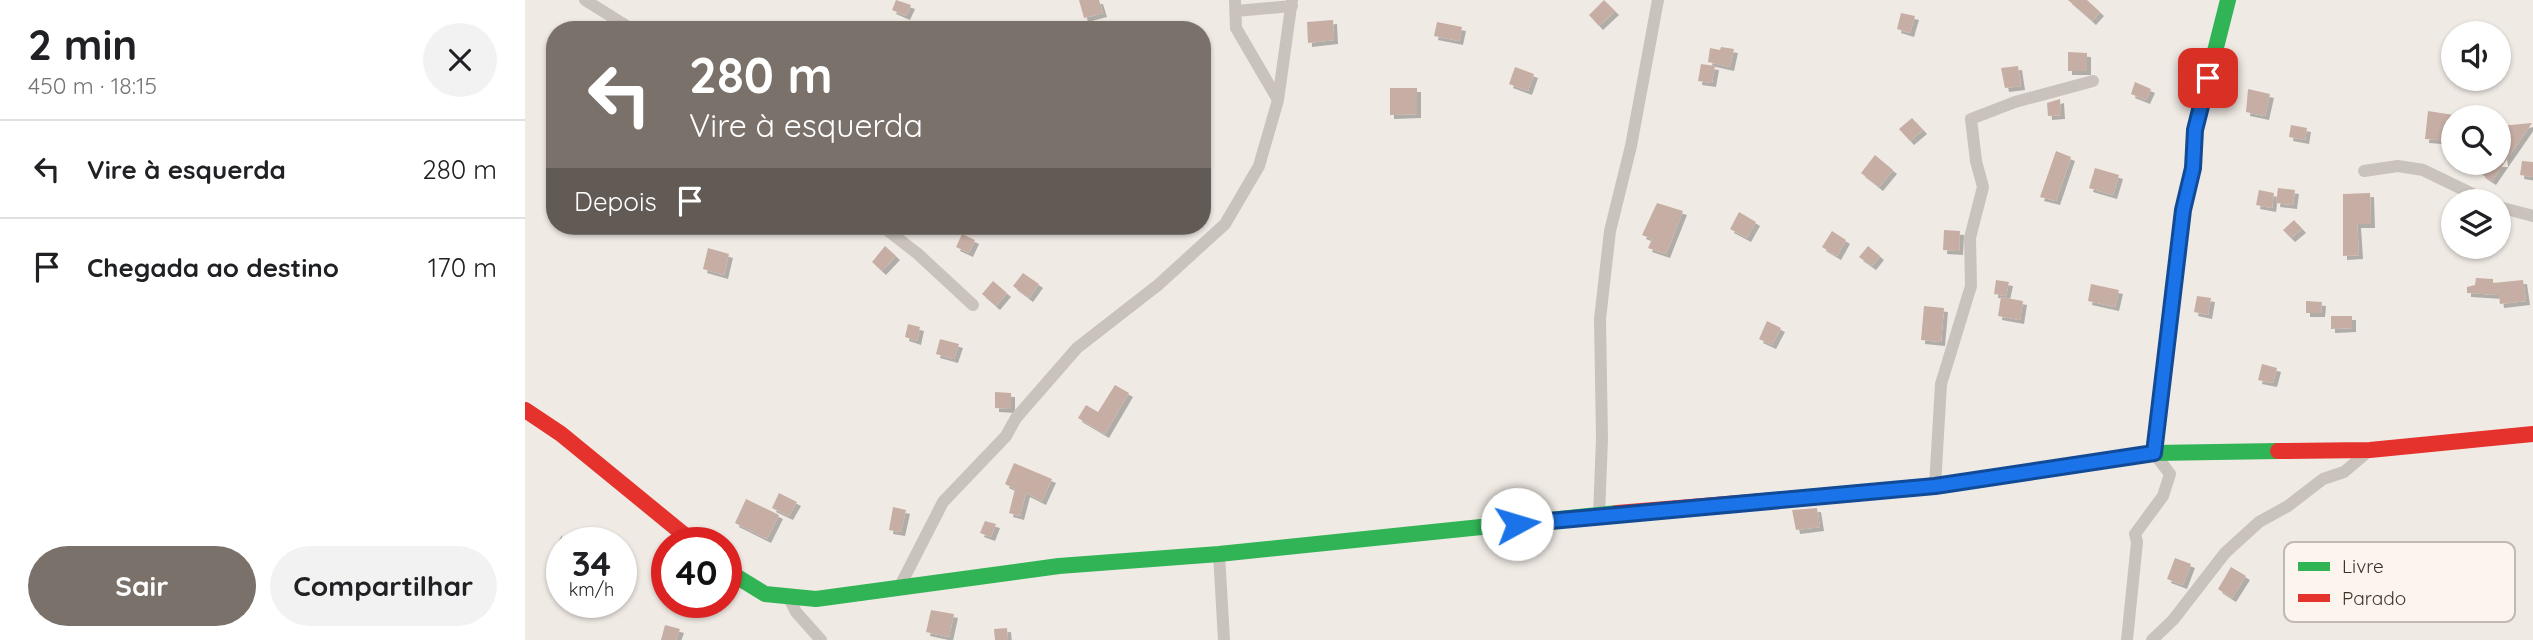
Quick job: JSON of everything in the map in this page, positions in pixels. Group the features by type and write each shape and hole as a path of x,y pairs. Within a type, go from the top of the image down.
{"street":[{"path":"585,0 619,21"},
{"path":"1599,515 1602,439 1600,319 1609,231 1631,146 1658,0"},
{"path":"2127,640 2137,542 2135,534 2163,496 2170,474 2154,453 2183,210 2193,168 2195,130 2228,0"},
{"path":"898,590 943,502 1006,436 1016,418 1068,358 1159,285 1226,224 1259,166 1278,100 1292,3 1235,6 1236,28 1278,100"},
{"path":"1935,486 1941,384 1971,286 1969,238 1983,187 1976,161 1971,119 2015,102 2093,81"},
{"path":"2364,171 2398,166 2423,170 2462,189"},
{"path":"2511,210 2533,216"},
{"path":"894,235 973,305"},
{"path":"525,411 561,434 675,527"},
{"path":"742,579 765,593 789,598 816,599 898,590 1059,566 1219,554 1599,515 1935,486 2154,453 2371,450 2533,434"},
{"path":"2152,640 2173,620 2225,554 2259,522 2288,506 2323,479 2344,472 2371,450"},
{"path":"1219,554 1224,640"},
{"path":"789,598 796,612 821,640"}],"building":[{"path":"896,0 911,5 906,16 892,10"},
{"path":"1079,0 1099,0 1103,13 1084,18"},
{"path":"1604,0 1615,11 1599,26 1589,15"},
{"path":"2068,0 2087,0 2100,12 2092,21"},
{"path":"1901,13 1915,16 1910,33 1897,29"},
{"path":"1333,20 1334,40 1308,43 1307,22"},
{"path":"1437,22 1462,27 1459,41 1434,36"},
{"path":"1721,47 1734,49 1730,67 1708,62 1710,48 1720,50"},
{"path":"2068,52 2087,53 2087,71 2068,71"},
{"path":"1701,64 1715,66 1712,83 1698,81"},
{"path":"2018,66 2021,86 2005,88 2001,68"},
{"path":"1515,67 1534,74 1528,91 1509,84"},
{"path":"2135,82 2151,89 2146,100 2131,94"},
{"path":"1390,88 1417,88 1417,114 1390,115"},
{"path":"2248,89 2270,94 2265,116 2246,112"},
{"path":"2060,99 2061,115 2048,116 2047,103"},
{"path":"2428,111 2441,113 2441,140 2425,139"},
{"path":"1912,118 1923,130 1910,141 1899,129"},
{"path":"2532,123 2511,153 2511,125"},
{"path":"2291,125 2307,128 2305,140 2289,137"},
{"path":"2056,151 2071,157 2056,201 2040,197"},
{"path":"1875,155 1893,170 1879,187 1861,173"},
{"path":"2522,161 2533,162 2533,177 2520,175"},
{"path":"2095,168 2119,175 2113,195 2089,188"},
{"path":"2483,175 2496,175 2492,181"},
{"path":"2278,188 2295,190 2293,205 2276,203"},
{"path":"2259,190 2274,193 2272,208 2256,205"},
{"path":"2370,193 2371,224 2357,224 2359,255 2343,256 2343,194"},
{"path":"1657,203 1683,211 1666,254 1648,248 1652,239 1642,235"},
{"path":"1739,212 1756,222 1747,238 1730,229"},
{"path":"2294,220 2302,229 2291,238 2283,230"},
{"path":"1944,230 1960,231 1959,251 1943,250"},
{"path":"1832,231 1846,240 1837,256 1822,247"},
{"path":"962,235 975,240 969,253 956,247"},
{"path":"885,246 896,256 882,271 872,262"},
{"path":"1868,246 1880,256 1872,266 1859,257"},
{"path":"708,248 729,254 724,275 703,269"},
{"path":"1023,273 1039,284 1029,298 1013,286"},
{"path":"2476,278 2493,279 2493,283 2523,280 2526,301 2500,304 2499,295 2467,293 2467,287 2475,285"},
{"path":"1996,280 2009,282 2006,296 1994,294"},
{"path":"993,281 1007,293 996,306 982,294"},
{"path":"2091,284 2119,290 2115,307 2088,301"},
{"path":"2197,296 2211,298 2208,315 2194,312"},
{"path":"2001,297 2023,301 2020,320 1998,316"},
{"path":"2306,301 2322,302 2321,313 2306,313"},
{"path":"1924,306 1944,308 1941,342 1921,340"},
{"path":"2331,316 2352,316 2352,328 2331,329"},
{"path":"1767,321 1781,328 1772,345 1759,339"},
{"path":"908,324 920,327 917,341 905,337"},
{"path":"940,339 959,344 954,359 936,354"},
{"path":"2262,364 2277,368 2273,383 2258,380"},
{"path":"1115,385 1129,393 1105,434 1078,418 1086,405 1098,412"},
{"path":"995,392 1011,393 1011,409 995,408"},
{"path":"1014,463 1052,479 1042,501 1026,493 1020,516 1009,513 1015,489 1005,484"},
{"path":"779,493 797,502 789,516 772,508"},
{"path":"746,499 779,515 767,539 735,523"},
{"path":"893,507 906,510 901,532 889,530"},
{"path":"1817,508 1820,527 1796,530 1792,510"},
{"path":"985,521 996,524 991,537 980,533"},
{"path":"2175,558 2191,564 2183,585 2167,579"},
{"path":"2231,567 2246,576 2232,598 2218,589"},
{"path":"931,610 954,614 949,637 926,632"},
{"path":"665,625 680,629 676,640 661,640"},
{"path":"1007,628 1008,640 995,640 994,629"}],"traffic: fast":[{"path":"2154,453 2183,210 2193,168 2195,130 2228,0"},
{"path":"1776,500 1935,486 2154,453 2278,451"},
{"path":"742,580 765,594 816,599 1059,566 1219,554 1617,513"}],"traffic: jam":[{"path":"525,410 561,434 675,527"},
{"path":"2278,451 2370,450 2533,434"},
{"path":"1617,513 1776,500"}],"route":[{"path":"1517,524 1935,486 2154,453 2183,210 2193,168 2195,130 2208,78"}]}
